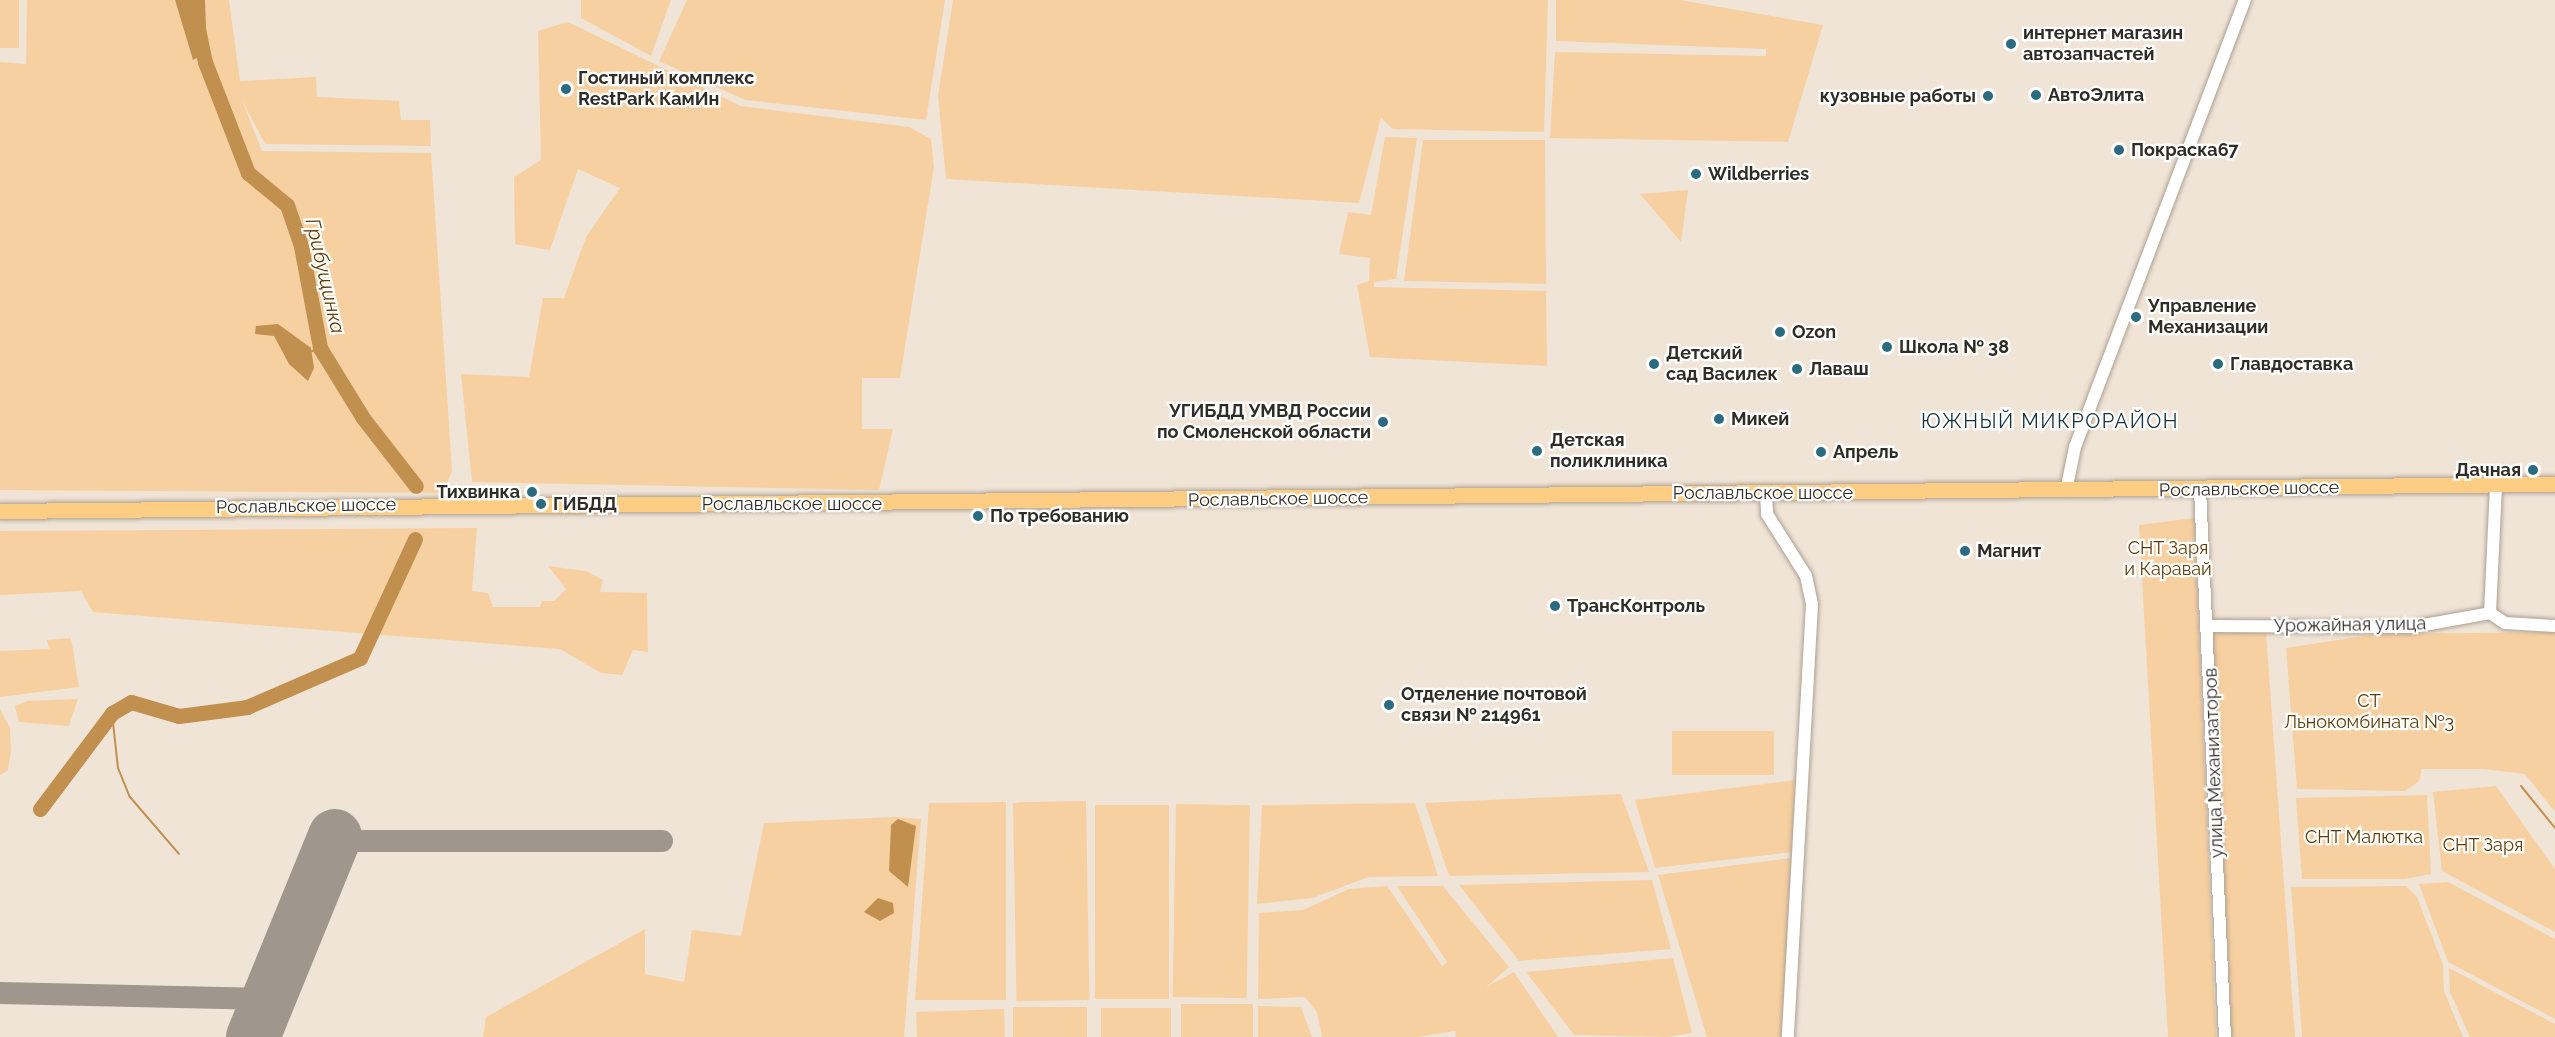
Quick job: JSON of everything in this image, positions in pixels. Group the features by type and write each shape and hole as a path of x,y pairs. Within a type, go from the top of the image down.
{"main road":[{"name":"Рославльское шоссе","path":"0,511 2066,491 2555,484"}],"street":[{"path":"2066,491 2075,447 2245,0"},
{"path":"2496,486 2490,613 2505,622 2555,626"},
{"name":"улица Механизаторов","path":"2200,489 2209,626 2225,1037"},
{"path":"1766,493 1767,513 1806,576 1812,604 1788,1037"},
{"name":"Урожайная улица","path":"2209,626 2413,627 2490,613"}],"green space":[{"path":"0,0 19,0 19,48 0,48"},
{"path":"27,0 175,0 193,60 207,53 205,0 229,0 240,81 316,77 317,97 399,101 401,120 430,120 431,146 265,144 242,100 262,151 431,153 452,471 443,493 0,490 0,62 26,64"},
{"path":"581,0 671,0 651,56 581,18"},
{"path":"687,0 945,0 926,120 745,100 659,61"},
{"path":"953,0 1548,0 1544,132 1393,129 1381,118 1359,203 946,179 938,96"},
{"path":"1556,0 1680,0 1823,25 1788,142 1550,138 1555,52 1766,56 1766,49 1556,41"},
{"path":"568,22 741,106 909,127 931,139 934,167 900,378 862,378 862,429 893,429 879,490 472,482 461,374 529,377 543,298 564,298 586,237 620,188 578,169 550,250 515,244 514,177 541,160 538,31"},
{"path":"1385,137 1417,138 1396,279 1374,282 1374,287 1546,291 1547,366 1370,357 1357,285 1369,281 1370,258 1339,254 1348,212 1371,215"},
{"path":"1423,140 1545,140 1546,284 1404,281"},
{"path":"1688,190 1681,242 1640,194"},
{"name":"СНТ Заря и Каравай","path":"2194,518 2216,1037 2168,1037 2139,525"},
{"path":"477,528 472,591 488,593 493,607 540,607 542,601 554,601 566,589 548,566 586,571 603,580 600,592 647,593 648,652 633,650 622,675 601,673 560,649 93,612 81,591 0,595 0,531"},
{"name":"СНТ Заря и Каравай","path":"2207,631 2266,632 2295,1037 2226,1037"},
{"name":"СТ Льнокомбината №3","path":"2555,632 2555,812 2525,774 2484,769 2422,769 2419,781 2405,791 2297,789 2286,648 2377,634"},
{"path":"71,638 79,687 0,697 0,651 49,649 47,640"},
{"path":"78,699 69,726 19,722 15,706 27,701"},
{"path":"0,709 10,728 11,751 8,770 0,775"},
{"path":"1672,731 1774,731 1774,775 1672,775"},
{"path":"1795,780 1792,852 1655,868 1635,800"},
{"name":"СНТ Заря","path":"2496,786 2555,869 2555,932 2442,871 2433,792"},
{"path":"1621,794 1649,872 1449,876 1425,803"},
{"name":"СНТ Малютка","path":"2427,795 2431,874 2405,879 2302,879 2296,798"},
{"path":"1086,801 1089,1000 1016,1001 1013,802"},
{"path":"1006,802 1006,1000 915,1000 929,803"},
{"path":"1415,803 1438,876 1369,877 1312,898 1257,904 1262,805"},
{"path":"1176,804 1250,805 1247,998 1173,997"},
{"path":"1095,805 1169,805 1169,999 1095,999"},
{"path":"893,817 921,819 904,1037 483,1037 486,1017 645,929 645,974 684,982 692,930 741,936 764,823"},
{"path":"1791,858 1782,1037 1707,1037 1658,875"},
{"path":"1652,880 1671,949 1519,961 1459,885"},
{"name":"СНТ Заря","path":"2448,882 2555,939 2555,1019 2448,962 2419,884"},
{"path":"1387,886 1442,966 1447,962 1397,886 1443,886 1509,967 1486,987 1514,972 1558,1037 1456,1037 1455,1031 1417,1037 1322,1037 1317,1012 1305,997 1258,999 1259,913 1303,910 1349,889"},
{"path":"2406,886 2417,897 2443,965 2444,991 2463,1037 2302,1037 2291,887"},
{"path":"1673,958 1692,1033 1668,1037 1574,1035 1526,972"},
{"path":"2449,968 2555,1024 2555,1037 2470,1037 2450,992"},
{"path":"1181,1004 1253,1004 1253,1037 1181,1037"},
{"path":"1258,1006 1301,1007 1312,1037 1258,1037"},
{"path":"1013,1007 1087,1007 1087,1037 1013,1037"},
{"path":"1101,1008 1171,1008 1171,1037 1101,1037"},
{"path":"1004,1009 1005,1037 917,1037 916,1012"}],"shaded area":[{"path":"175,0 205,0 207,53 193,60"},
{"path":"278,324 311,348 314,368 308,381 289,364 274,336 255,334 256,326"},
{"path":"898,819 916,826 908,887 889,871 891,825"},
{"path":"878,898 893,903 894,913 880,921 864,912"}],"waterway":[{"name":"Грибущинка","path":"192,0 205,62 248,173 287,205 301,246 320,348 363,418 416,486"},
{"path":"310,352 320,348"},
{"name":"Грибущинка","path":"40,809 112,713 131,702 179,716 247,707 360,658 415,539"},
{"path":"112,713 118,768 130,797 179,854"},
{"path":"2521,786 2555,828"}],"taxiway":[{"path":"333,841 662,841"},
{"path":"0,993 269,999"}],"runway":[{"path":"253,1037 335,836"}],"place":[{"name":"интернет магазин автозапчастей","path":"2011,44"},
{"name":"Гостиный комплекс RestPark КамИн","path":"566,89"},
{"name":"АвтоЭлита","path":"2036,95"},
{"name":"кузовные работы","path":"1988,96"},
{"name":"Покраска67","path":"2119,150"},
{"name":"Wildberries","path":"1696,174"},
{"name":"Управление Механизации","path":"2136,317"},
{"name":"Ozon","path":"1780,332"},
{"name":"Школа № 38","path":"1887,347"},
{"name":"Детский сад Василек","path":"1654,364"},
{"name":"Главдоставка","path":"2218,364"},
{"name":"Лаваш","path":"1797,369"},
{"name":"Микей","path":"1719,419"},
{"name":"УГИБДД УМВД России по Смоленской области","path":"1383,422"},
{"name":"Детская поликлиника","path":"1537,451"},
{"name":"Апрель","path":"1821,452"},
{"name":"Дачная","path":"2533,470"},
{"name":"Тихвинка","path":"532,492"},
{"name":"ГИБДД","path":"541,504"},
{"name":"По требованию","path":"978,516"},
{"name":"Магнит","path":"1965,551"},
{"name":"ТрансКонтроль","path":"1555,606"},
{"name":"Отделение почтовой связи № 214961","path":"1389,705"}],"district":[{"name":"ЮЖНЫЙ МИКРОРАЙОН","path":"2050,421"}]}
